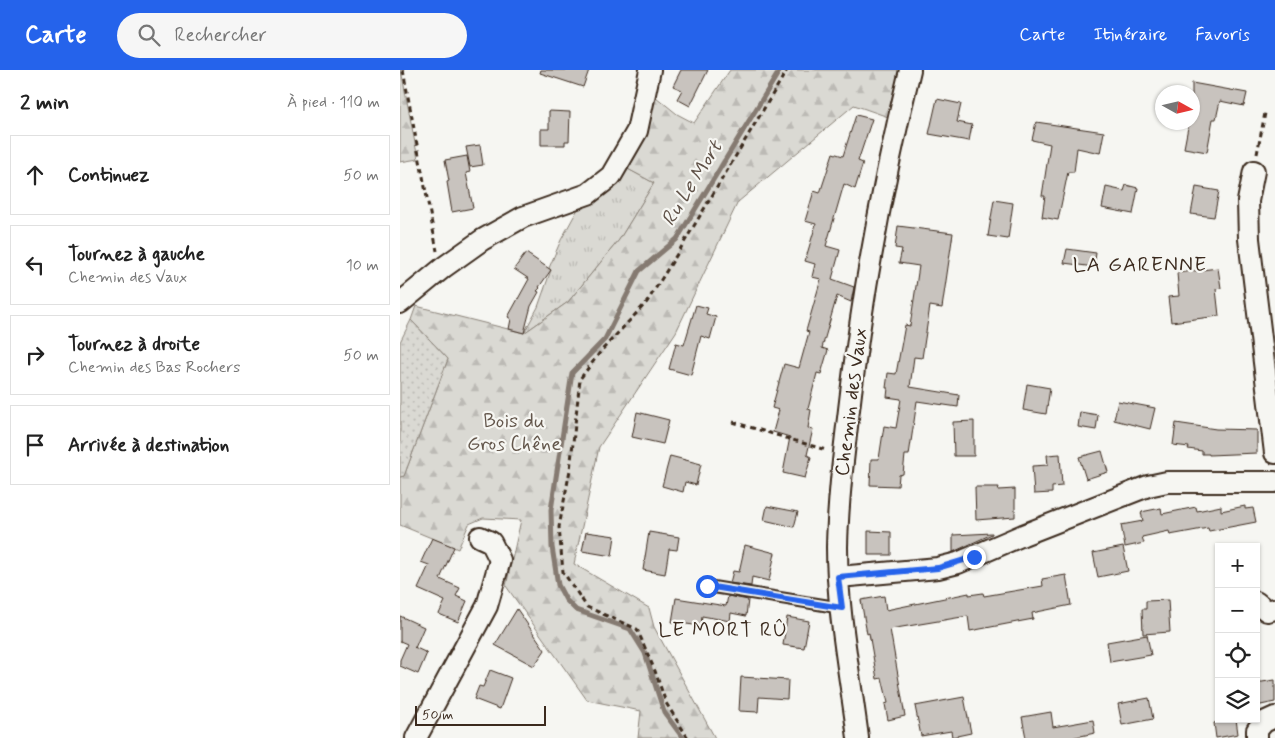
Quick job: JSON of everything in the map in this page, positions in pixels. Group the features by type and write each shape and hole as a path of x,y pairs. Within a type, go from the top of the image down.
{"street":[{"path":"400,303 444,267 482,240 523,217 588,194 611,176 637,131 650,70"},
{"name":"Chemin des Vaux","path":"858,738 838,577 838,516 860,317 876,222 910,70"},
{"path":"1254,171 1248,201 1249,238 1275,453"},
{"path":"838,577 938,568 958,563 1023,535 1148,486 1167,482 1275,482"},
{"path":"416,738 487,606 500,560 491,542 480,537"},
{"path":"1260,605 1267,611 1275,609"},
{"path":"1257,738 1257,730 1264,722 1275,718"}],"lane":[{"path":"707,586 842,608"}],"path":[{"path":"403,70 438,258 444,267"},
{"path":"688,738 666,703 637,629 587,607 563,572 559,527 570,470 580,379 601,351 647,302 787,70"},
{"path":"1254,171 1265,113"},
{"path":"733,422 844,454"}],"green space":[{"path":"400,70 418,159 400,162"},
{"name":"Bois du Gros Chêne","path":"730,70 902,70 891,118 854,105 738,202 676,332 599,447 574,564 649,608 654,627 715,738 638,738 641,711 587,700 506,586 521,520 483,518 469,524 458,549 400,525 400,477 404,476 448,359 411,320 416,306 524,333 568,302 619,240 654,183 626,168 644,139 656,97 677,114 694,123"},
{"path":"626,168 654,183 619,240 568,302 524,333 538,307 551,270 549,268 561,240 579,207 600,198 619,182"},
{"path":"411,320 448,359 404,476 400,477 400,342"}],"building":[{"path":"541,70 589,70 583,87 540,73"},
{"path":"681,70 708,70 690,106 677,99 682,90 673,86"},
{"path":"1192,83 1247,93 1244,106 1220,101 1216,119 1213,119 1207,152 1184,148 1187,130 1200,130 1200,85 1192,85"},
{"path":"937,99 961,104 957,122 972,125 969,141 929,134"},
{"path":"549,111 570,112 569,141 565,141 565,145 541,145 541,129 549,129"},
{"path":"856,115 872,119 858,161 863,163 855,189 844,184 826,246 840,250 832,279 854,287 851,302 837,296 822,348 828,350 821,374 817,373 808,409 811,410 808,428 813,429 807,455 811,457 805,478 783,473 790,437 773,432 779,410 772,408 784,364 799,368 809,332 806,331 821,279 812,277 815,264 805,261 816,224 805,221 814,191 820,193 833,153 843,156"},
{"path":"1036,122 1104,132 1100,153 1077,148 1074,172 1068,172 1058,220 1042,217 1045,196 1042,196 1050,144 1032,140"},
{"path":"480,145 483,165 470,167 466,147"},
{"path":"467,156 470,172 466,173 473,208 452,212 445,160"},
{"path":"1126,185 1138,188 1133,214 1102,208 1106,187 1124,191"},
{"path":"1196,187 1219,191 1214,217 1191,214"},
{"path":"994,200 1013,203 1008,239 988,236"},
{"path":"898,226 953,233 942,308 930,306 922,358 914,357 910,387 959,395 958,407 917,401 909,455 905,455 903,474 899,475 898,486 870,485 871,459 879,459 884,426 896,428 901,399 887,397 888,373 896,374 905,325 910,326 919,266 899,263 902,249 895,248"},
{"path":"1067,249 1096,253 1094,267 1064,263"},
{"path":"526,253 551,270 537,291 539,292 531,306 524,333 509,329 511,319 508,317 529,279 514,269"},
{"path":"1218,268 1221,288 1216,289 1219,316 1171,322 1168,297 1179,296 1177,273"},
{"path":"696,305 708,308 706,314 716,317 710,339 701,336 691,375 669,369 676,343 684,345"},
{"path":"1027,384 1050,388 1046,414 1023,410"},
{"path":"1118,401 1155,408 1150,429 1114,420"},
{"path":"637,412 669,420 663,444 632,437"},
{"path":"1080,412 1098,415 1096,430 1078,427"},
{"path":"974,421 974,456 954,456 953,422"},
{"path":"1176,423 1216,429 1257,430 1257,453 1209,455 1202,454 1202,451 1188,449 1189,447 1173,445"},
{"path":"1102,451 1108,472 1086,479 1079,457"},
{"path":"1060,454 1062,486 1052,487 1052,493 1034,494 1032,466 1048,465 1047,455"},
{"path":"670,456 701,464 696,485 685,482 683,492 662,486"},
{"path":"975,487 999,487 998,490 1015,489 1015,517 976,520"},
{"path":"767,506 798,512 794,527 764,520"},
{"path":"1221,506 1221,511 1245,506 1245,509 1253,508 1256,522 1209,531 1208,528 1170,535 1169,531 1142,537 1144,543 1125,547 1121,525 1143,521 1141,512 1161,508 1162,514 1196,507 1197,511"},
{"path":"868,531 891,532 891,555 868,555"},
{"path":"586,532 615,536 612,556 582,551"},
{"path":"649,532 679,537 677,550 669,549 665,574 643,570"},
{"path":"992,534 953,552 953,535"},
{"path":"432,538 454,547 440,579 460,588 456,596 467,601 458,622 439,614 445,601 418,589 429,565 421,562"},
{"path":"745,545 775,553 769,581 752,577 751,586 730,583 733,571 739,572"},
{"path":"1123,547 1128,571 1098,577 1093,553"},
{"path":"1066,575 1071,605 1032,613 1033,619 970,631 968,616 890,629 905,716 888,720 885,704 888,703 882,678 877,679 861,600 884,596 886,610 969,593 969,595 983,593 984,596 1043,586 1042,579"},
{"path":"728,596 748,600 746,616 731,613 730,621 702,616 701,626 672,622 676,598 726,606"},
{"path":"1168,600 1170,632 1143,634 1142,609 1146,609 1146,601"},
{"path":"517,609 545,650 534,666 495,645"},
{"path":"400,616 424,627 415,648 427,653 418,674 400,666 400,660 407,644 400,641"},
{"path":"787,617 809,621 804,648 783,645"},
{"path":"1147,635 1151,655 1110,662 1107,642"},
{"path":"490,670 511,678 500,709 474,699 479,686 483,687"},
{"path":"741,677 788,680 787,699 759,697 758,712 739,711"},
{"path":"1275,680 1275,702 1260,705 1260,682"},
{"path":"964,697 971,733 952,737 951,731 921,736 915,706"},
{"path":"1149,698 1153,719 1122,725 1118,704"},
{"path":"1051,712 1053,727 1093,720 1095,733 1071,738 1026,738 1022,717"},
{"path":"1214,723 1237,723 1238,734 1216,738"}],"waterway":[{"name":"Ru Le Mort","path":"683,738 664,712 645,653 630,629 576,610 566,600 558,585 552,547 551,510 572,373 605,339 639,271 677,239 780,70"}],"district":[{"name":"LA GARENNE","path":"1140,264"},
{"name":"LE MORT RÛ","path":"723,629"}],"route":[{"path":"707,586 842,608 838,577 938,568 974,557"}]}
